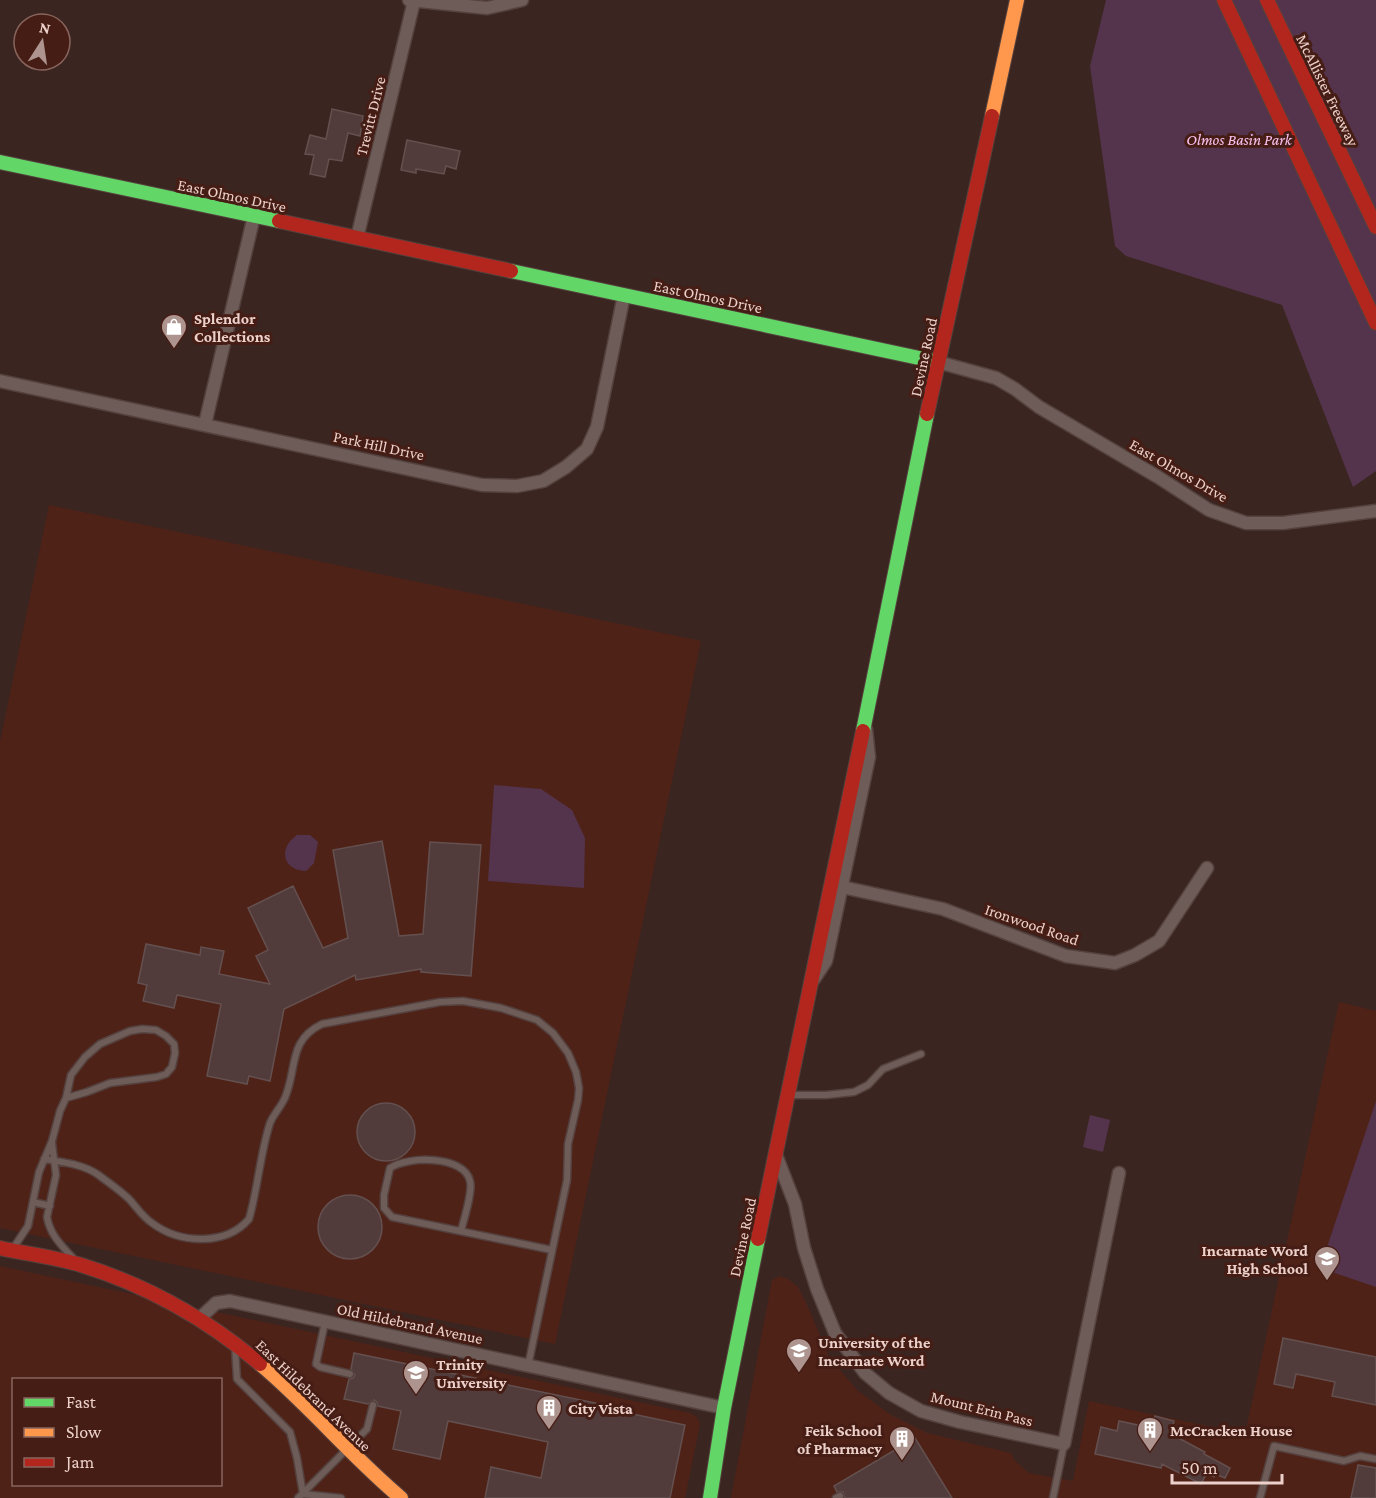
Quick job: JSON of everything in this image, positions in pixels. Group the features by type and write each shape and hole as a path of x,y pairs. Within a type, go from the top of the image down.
{"main road":[{"name":"Devine Road","path":"710,1498 724,1408 938,362 1017,0"},
{"path":"1224,0 1376,323"},
{"name":"McAllister Freeway","path":"1267,0 1376,227"},
{"name":"East Olmos Drive","path":"0,162 938,362"},
{"name":"East Hildebrand Avenue","path":"6,1249 80,1265 131,1283 199,1319 235,1343 270,1371 347,1449 401,1498"}],"street":[{"path":"411,1 487,8 522,0"},
{"name":"Trevitt Drive","path":"357,238 411,1"},
{"path":"205,424 254,216"},
{"name":"Park Hill Drive","path":"0,381 482,485 517,486 543,481 588,449 597,427 624,295"},
{"name":"East Olmos Drive","path":"938,362 996,378 1039,407 1209,510 1246,523 1283,523 1376,511"},
{"name":"Devine Road","path":"811,983 826,961 869,757 865,722"},
{"name":"Ironwood Road","path":"842,887 943,909 1066,956 1115,963 1159,941 1207,868"},
{"name":"Mount Erin Pass","path":"776,1155 795,1204 804,1248 821,1300 835,1333 865,1373 889,1393 921,1411 960,1422 1064,1444"},
{"path":"1064,1444 1119,1173"},
{"name":"Old Hildebrand Avenue","path":"199,1319 216,1303 230,1301 724,1408"}],"lane":[{"path":"44,1159 87,1169 98,1175 128,1198 154,1225 170,1233 200,1239 226,1236 242,1228 249,1219 270,1125 286,1098 297,1048 302,1038 310,1030 322,1024 440,1002 463,1001 501,1008 537,1020 553,1033 568,1053 576,1072 579,1088 568,1144 567,1180 528,1366"},
{"path":"6,1249 28,1226 39,1172 52,1141 71,1075 85,1057 100,1044 130,1031 142,1029 156,1030 174,1044 176,1053 172,1067 166,1074 110,1083 66,1098"},
{"path":"788,1095 816,1096 854,1092 867,1085 883,1069 921,1054"},
{"path":"52,1141 56,1175 47,1217 51,1233 80,1265"},
{"path":"461,1231 471,1183 467,1173 458,1166 428,1159 396,1164 390,1168 384,1195 384,1208 392,1217 552,1250"},
{"path":"33,1202 50,1206"},
{"path":"325,1322 316,1364 350,1374"},
{"path":"235,1343 237,1379 290,1432 297,1458 300,1496"},
{"path":"300,1496 368,1429 373,1405"},
{"path":"1053,1498 1064,1444"},
{"path":"1260,1498 1274,1446 1344,1461 1360,1456 1376,1459"},
{"path":"300,1496 341,1498"}],"shaded area":[{"path":"49,505 701,641 555,1344 0,1228 0,742"},
{"path":"1339,1002 1376,1011 1376,1498 731,1498 772,1280 780,1276 798,1287 829,1357 858,1391 891,1415 927,1433 1011,1453 1015,1461 1029,1473 1073,1481 1089,1401 1245,1434"},
{"name":"Trinity University","path":"0,1266 690,1413 697,1417 700,1424 685,1498 0,1498"}],"green space":[{"name":"Olmos Basin Park","path":"1106,0 1376,0 1376,471 1353,487 1282,305 1126,256 1115,246 1090,66"},
{"path":"494,785 541,789 572,810 585,838 584,888 488,881"},
{"path":"297,835 310,835 318,842 314,863 306,871 292,867 285,858 287,846"},
{"path":"1376,1101 1376,1287 1320,1268"},
{"path":"1090,1115 1110,1120 1103,1152 1083,1147"}],"building":[{"path":"332,109 363,116 360,136 348,133 342,161 329,159 325,177 310,174 314,155 305,154 310,135 326,139"},
{"path":"407,140 460,151 456,169 446,166 444,174 416,169 416,173 401,170"},
{"path":"382,841 399,936 423,934 430,842 481,845 471,976 421,972 421,969 356,980 355,975 284,1009 270,1081 249,1076 247,1084 207,1076 221,1004 177,995 174,1008 143,1001 147,985 138,983 146,944 200,955 201,947 224,951 219,974 270,984 256,956 268,950 248,908 293,886 323,948 348,938 333,850"},
{"path":"386,1103 397,1105 410,1116 415,1132 413,1143 402,1156 386,1161 375,1159 362,1148 357,1132 359,1121 370,1108"},
{"path":"350,1195 368,1201 376,1209 382,1227 376,1245 368,1253 350,1259 332,1253 324,1245 318,1227 324,1209 332,1201"},
{"path":"1283,1338 1376,1357 1376,1405 1332,1396 1335,1382 1296,1374 1293,1388 1274,1384"},
{"name":"City Vista","path":"354,1353 605,1405 604,1408 685,1425 670,1498 485,1498 491,1467 541,1478 548,1442 448,1421 440,1459 393,1449 401,1411 378,1406 374,1400 368,1404 344,1399 349,1379 355,1375 351,1369"},
{"name":"McCracken House","path":"1155,1416 1174,1421 1171,1434 1230,1468 1225,1478 1215,1474 1214,1477 1207,1473 1201,1484 1162,1464 1161,1468 1095,1454 1101,1427 1117,1431 1119,1421 1152,1428"},
{"name":"Feik School of Pharmacy","path":"915,1438 952,1498 845,1498 843,1492 837,1492 834,1486"},
{"path":"1358,1465 1376,1468 1376,1498 1351,1498"}],"traffic: fast":[{"path":"0,162 279,221"},
{"path":"511,271 938,362"},
{"path":"863,731 927,414"},
{"path":"710,1498 724,1408 758,1239"}],"traffic: slow":[{"path":"992,116 1017,0"},
{"path":"260,1364 401,1498"}],"traffic: jam":[{"path":"1224,0 1376,323"},
{"path":"1267,0 1376,227"},
{"path":"927,414 992,116"},
{"path":"279,221 511,271"},
{"path":"758,1239 863,731"},
{"path":"0,1248 71,1262 129,1283 198,1319 260,1364"}],"place":[{"name":"Splendor Collections","path":"174,350"},
{"name":"Incarnate Word High School","path":"1327,1282"},
{"name":"University of the Incarnate Word","path":"799,1374"},
{"name":"Trinity University","path":"416,1396"},
{"name":"City Vista","path":"549,1431"},
{"name":"McCracken House","path":"1150,1453"},
{"name":"Feik School of Pharmacy","path":"902,1462"}]}
